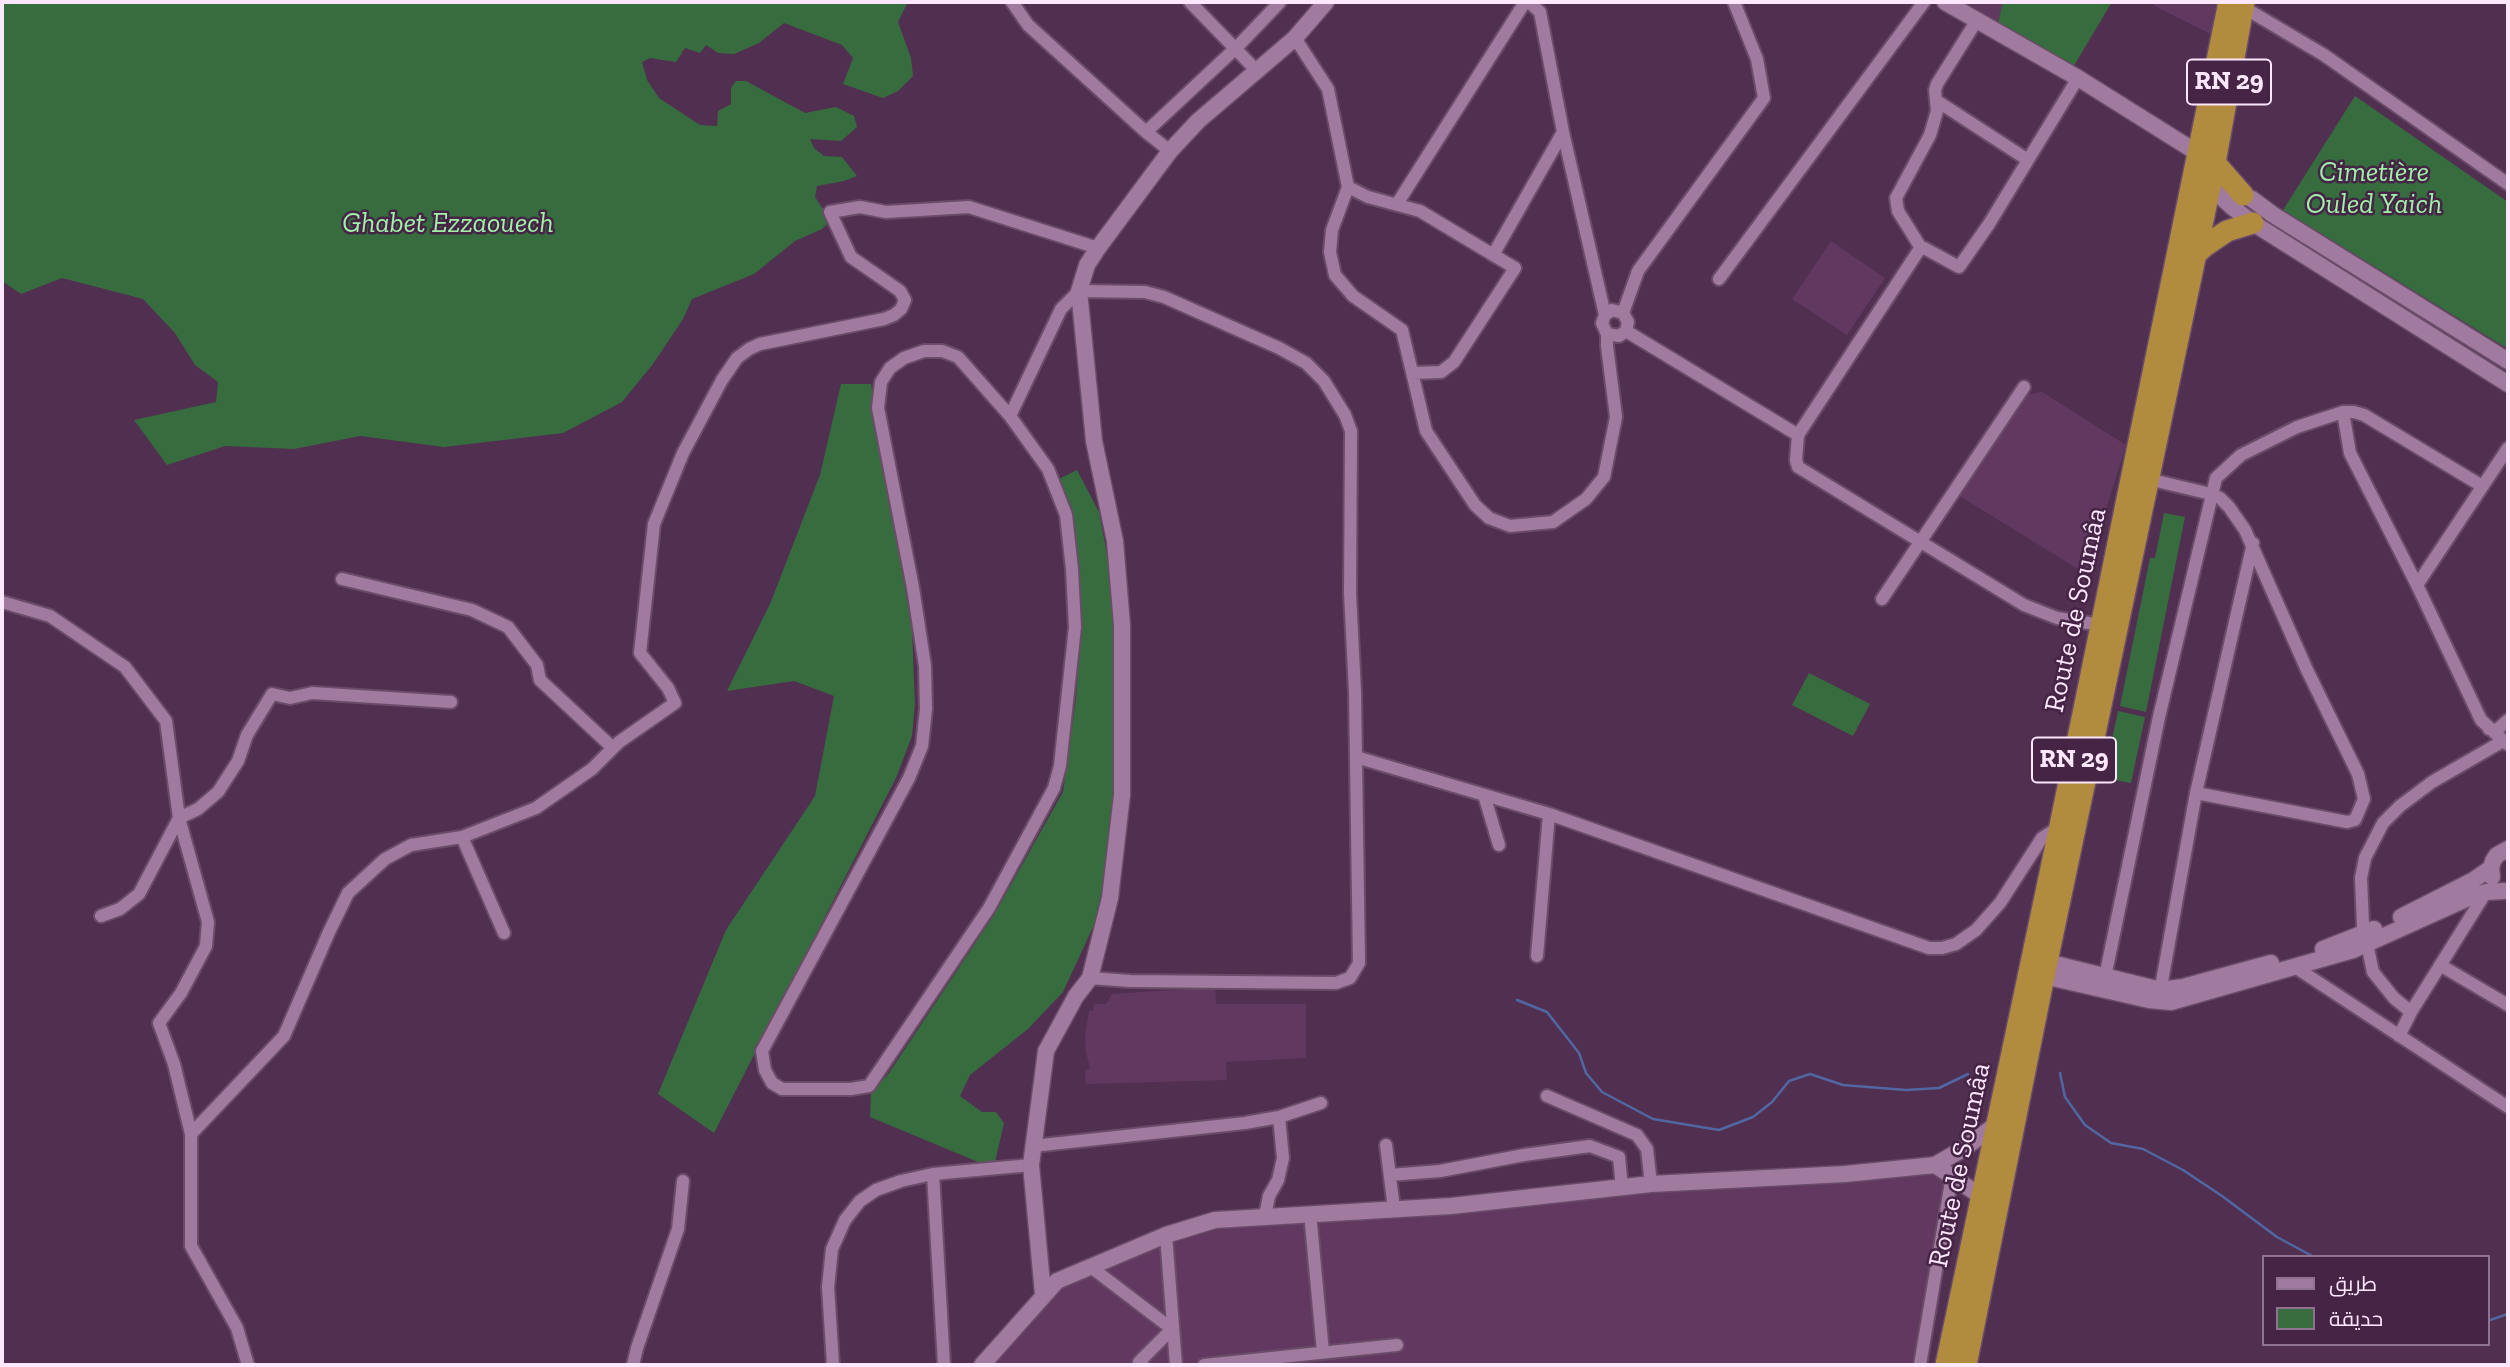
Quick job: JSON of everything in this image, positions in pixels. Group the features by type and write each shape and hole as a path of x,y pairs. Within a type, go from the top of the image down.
{"highway":[{"name":"RN 29","path":"2203,160 2239,4"},
{"name":"Route de Soumâa","path":"2110,627 2148,479 2210,187 2203,160"},
{"name":"Route de Soumâa","path":"1946,1365 1997,1124 2068,826 2203,160"},
{"path":"2203,160 2237,202"},
{"path":"2195,255 2216,237 2253,223"},
{"name":"Route de Soumâa","path":"1966,1365 2046,969 2068,826"}],"street":[{"path":"1012,2 1028,25 1170,151"},
{"path":"1190,2 1237,47 1257,71"},
{"path":"1146,132 1237,47 1280,2"},
{"path":"1043,1294 1031,1164 1046,1051 1076,996 1090,978 1110,898 1122,796 1122,625 1115,541 1094,441 1079,291 1087,265 1098,248 1170,151 1198,121 1295,38 1325,2"},
{"path":"1295,38 1328,89 1348,187 1332,230 1330,252 1335,275 1353,296 1402,330 1426,431 1475,505 1489,518 1510,526 1553,522 1586,499 1604,477 1616,417 1606,346 1607,334 1602,323 1605,315 1563,132 1540,12 1527,2 1397,204"},
{"path":"1623,313 1638,271 1764,98 1757,59 1734,2"},
{"path":"1718,279 1924,2"},
{"path":"1945,2 2078,78 2203,160"},
{"path":"2239,4 2324,55 2508,184"},
{"path":"1977,20 1937,83 1936,119 1895,203 1922,248 1959,267 2078,78"},
{"path":"1937,101 2028,160"},
{"path":"1493,255 1563,132"},
{"path":"1348,187 1368,197 1420,211 1515,268 1454,362 1441,372 1413,373"},
{"path":"2210,187 2508,361"},
{"path":"2237,202 2253,223 2508,384"},
{"path":"191,1134 284,1036 348,893 385,859 411,845 462,837 536,808 592,769 613,748 675,703 640,653 654,524 683,453 722,380 737,358 760,344 884,319 901,309 905,300 900,291 851,257 830,212 860,207 886,212 969,206 1098,248"},
{"path":"1922,248 1798,435 1798,467 2039,612 2110,627"},
{"path":"1010,416 1061,309 1079,291 1145,292 1164,297 1279,348 1306,363 1324,381 1345,415 1351,431 1350,593 1359,963 1350,978 1336,983 1130,981 1090,978"},
{"path":"1605,315 1612,310 1623,313 1629,322 1626,331 1619,336 1607,334"},
{"path":"1626,331 1798,435"},
{"path":"924,351 942,351 958,358 1010,416 1048,469 1066,515 1075,627 1060,766 1054,788 989,908 869,1086 851,1090 782,1089 772,1083 765,1070 762,1051 909,778 922,746 926,709 925,666 878,408 881,382 890,368 904,358 924,351"},
{"path":"1882,599 2024,387"},
{"path":"2105,977 2159,717 2216,478 2241,455 2297,427 2343,412 2364,415 2482,486"},
{"path":"2343,412 2350,453 2481,720 2506,743 2432,782 2383,823 2365,858 2361,878 2365,939 2373,972 2394,998 2411,1012"},
{"path":"2417,585 2508,448"},
{"path":"2148,479 2211,494 2230,507 2253,543 2307,670 2358,774 2364,799 2355,820 2347,822 2196,793"},
{"path":"2159,995 2196,793 2253,543"},
{"path":"342,579 471,610 508,627 537,665 540,680 613,748"},
{"path":"2,602 50,617 125,667 166,721 179,818 208,922 206,946 181,993 159,1023 174,1064 191,1134 191,1246 237,1328 248,1365"},
{"path":"100,916 120,909 139,894 179,818 198,809 218,792 238,761 247,735 272,694 290,698 312,693 451,702"},
{"path":"2489,729 2497,730 2508,720"},
{"path":"1356,757 1549,814 1929,948 1956,944 1976,930 2000,903 2042,838 2068,826"},
{"path":"1484,795 1499,845"},
{"path":"1537,956 1549,814"},
{"path":"462,837 504,933"},
{"path":"2046,969 2105,977 2159,995 2365,939 2463,886 2491,868 2497,855 2508,849"},
{"path":"2491,868 2493,879 2506,891"},
{"path":"2046,969 2186,999 2295,967 2486,892 2506,891"},
{"path":"2399,1036 2411,1012 2486,892"},
{"path":"2440,965 2508,1005"},
{"path":"2295,967 2507,1104"},
{"path":"1548,1096 1637,1135 1647,1149 1651,1184"},
{"path":"1033,1146 1244,1123 1321,1103"},
{"path":"1265,1216 1269,1196 1278,1180 1283,1158 1279,1116"},
{"path":"982,1365 1057,1280 1166,1236 1215,1220 1451,1206 1651,1184 1844,1174 1935,1165 1997,1124"},
{"path":"1386,1145 1394,1209"},
{"path":"1390,1175 1440,1171 1590,1146 1619,1157 1622,1189"},
{"path":"833,1365 828,1287 832,1249 845,1220 860,1201 876,1190 933,1174 1031,1164"},
{"path":"1935,1165 1982,1197"},
{"path":"933,1174 944,1365"},
{"path":"1920,1365 1952,1176"},
{"path":"633,1365 678,1229 683,1181"},
{"path":"1310,1213 1323,1352"},
{"path":"1166,1236 1175,1365"},
{"path":"1092,1268 1172,1329"},
{"path":"1143,1365 1139,1362 1172,1329"},
{"path":"1205,1365 1397,1345"}],"shaded area":[{"path":"1966,2 2003,2 1998,23"},
{"path":"2149,2 2223,2 2215,36 2161,9"},
{"path":"1831,241 1885,278 1847,335 1792,299"},
{"path":"2042,392 2126,445 2086,574 1958,495 2021,396"},
{"path":"1215,987 1216,1004 1306,1004 1306,1058 1226,1062 1227,1080 1086,1084 1085,1071 1090,1068 1085,1036 1089,1011 1093,1011 1094,1004 1106,1004 1112,994"},
{"path":"1935,1165 1952,1176 1920,1365 982,1365 1043,1294 1215,1220"}],"green space":[{"name":"Ghabet Ezzaouech","path":"2,2 908,2 898,22 911,58 913,76 898,91 883,98 843,84 853,58 842,45 784,23 759,43 734,54 718,53 706,45 700,53 685,48 676,62 650,58 642,62 647,80 659,98 700,125 717,126 718,111 731,104 731,88 736,81 746,81 805,113 836,107 854,116 857,127 841,141 810,139 814,148 824,156 842,157 857,176 817,186 815,197 831,221 822,229 795,241 754,274 692,299 683,319 653,364 622,402 563,433 444,447 360,436 294,449 225,446 167,465 134,420 216,402 218,382 195,365 175,333 143,299 62,278 21,294 2,281"},
{"path":"2003,2 2112,2 2072,69 1998,23"},
{"name":"Cimetière Ouled Yaich","path":"2355,96 2508,202 2508,349 2283,210"},
{"path":"841,384 871,384 912,630 915,703 912,736 896,778 714,1133 658,1094 726,930 815,796 834,696 794,681 727,691 770,604 820,475"},
{"path":"1077,470 1099,512 1113,586 1119,657 1114,814 1105,877 1094,925 1063,992 1028,1029 970,1075 960,1096 982,1112 996,1112 1004,1123 995,1162 978,1162 870,1117 871,1093 889,1073 994,915 1063,792 1076,699 1082,611 1070,513 1059,479"},
{"path":"2164,513 2185,517 2146,712 2120,706 2150,558 2155,558"},
{"path":"1809,673 1870,704 1853,736 1792,705"},
{"path":"2118,711 2145,717 2131,783 2104,778"}],"waterway":[{"path":"1517,1000 1547,1012 1579,1053 1586,1073 1602,1092 1653,1119 1719,1130 1753,1117 1772,1102 1789,1081 1810,1074 1843,1085 1906,1090 1939,1088 1968,1074"},
{"path":"2060,1073 2065,1097 2085,1125 2111,1143 2143,1149 2183,1170 2277,1237 2310,1255"},
{"path":"2489,1320 2508,1314"}]}
